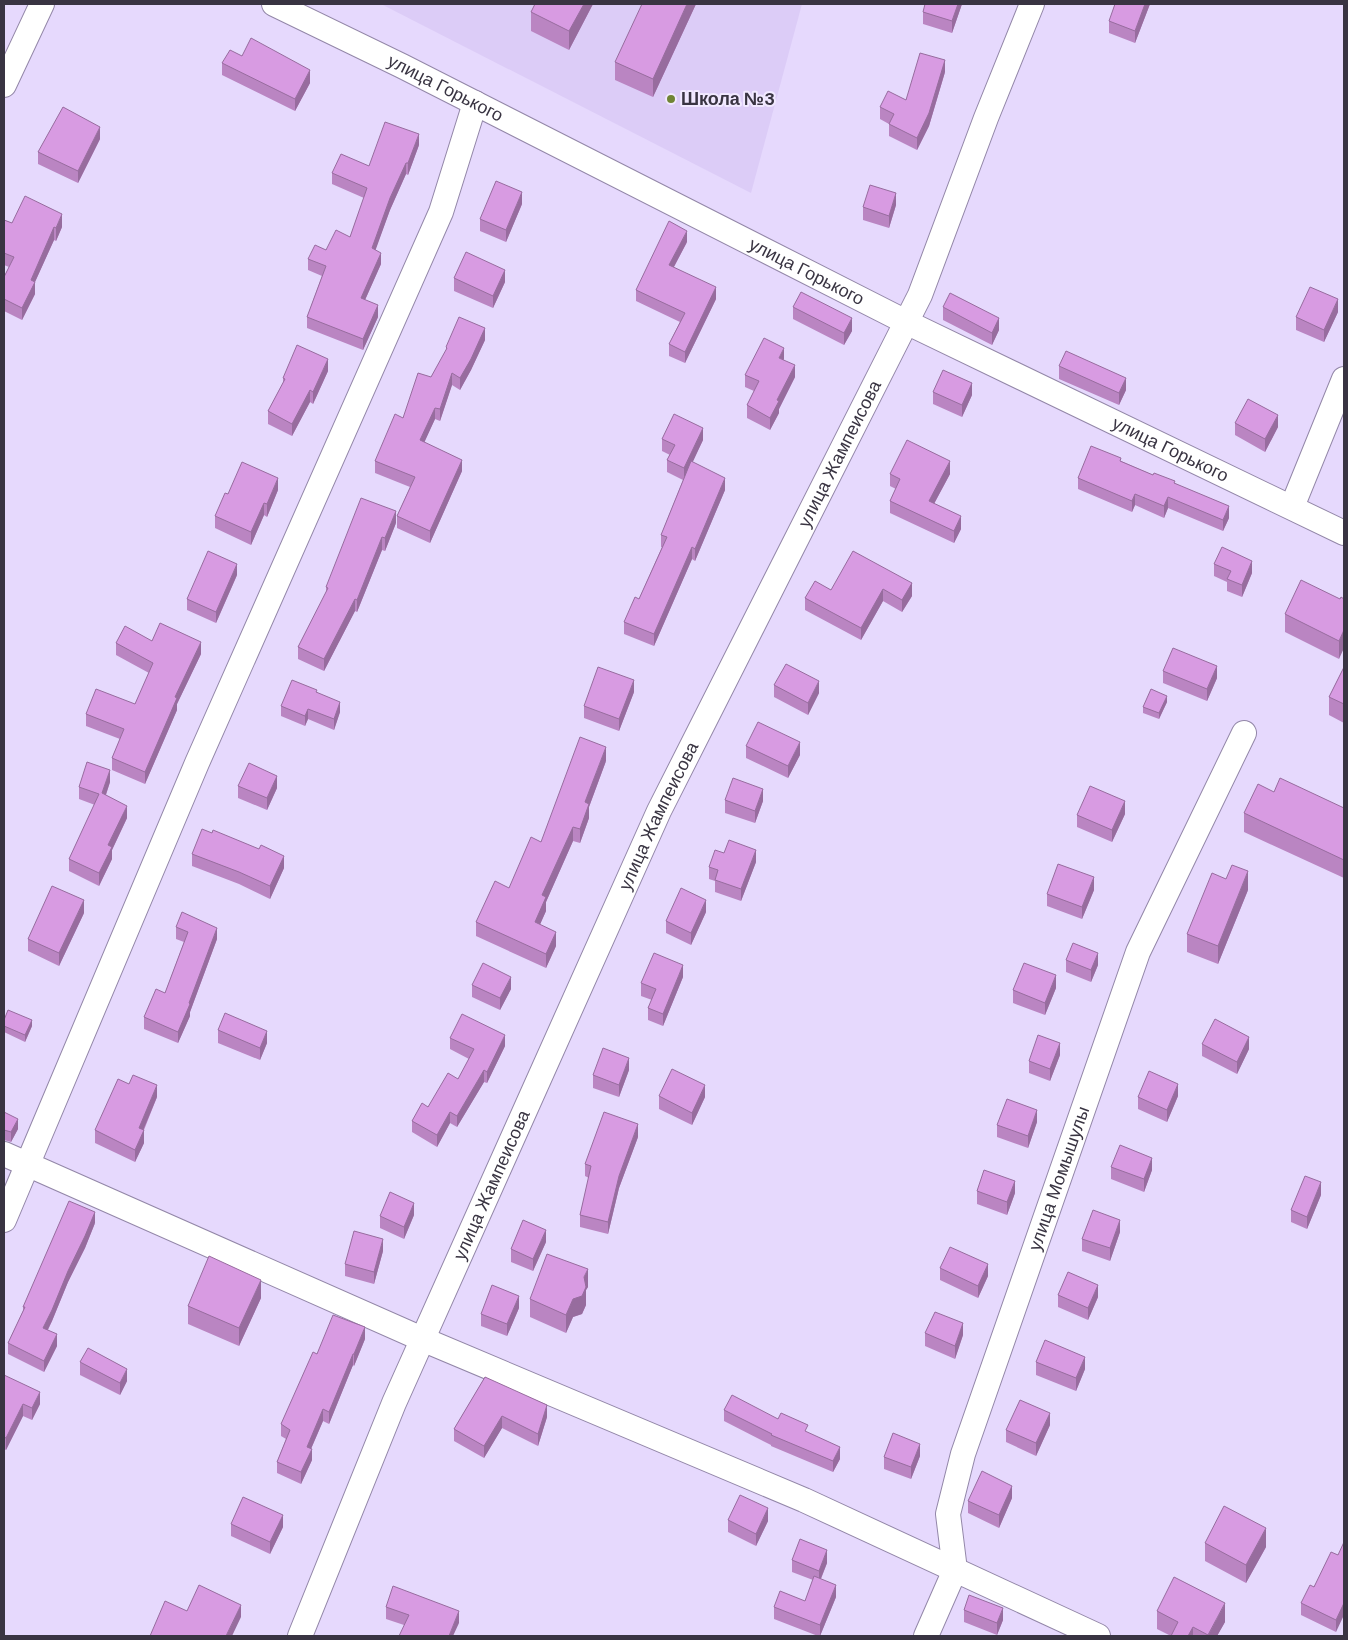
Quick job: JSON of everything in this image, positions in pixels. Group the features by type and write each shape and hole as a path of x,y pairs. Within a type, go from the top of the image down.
{"street":[{"path":"4,85 42,4"},
{"name":"улица Горького","path":"274,4 475,103 906,322 1344,533"},
{"name":"улица Жампеисова","path":"300,1636 394,1403 659,810 920,295 986,118 1032,4"},
{"path":"4,1220 197,763 442,212 475,103"},
{"path":"1292,507 1344,379"},
{"name":"улица Момышулы","path":"955,1570 948,1514 963,1454 1138,952 1244,733"},
{"path":"4,1154 422,1339 804,1500 1098,1636"},
{"path":"926,1636 955,1570"}],"shaded area":[{"name":"Школа №3","path":"381,4 802,4 751,193"}],"building":[{"path":"535,4 584,4 569,31 531,12"},
{"path":"642,4 687,4 653,79 615,62"},
{"path":"925,4 958,4 952,21 923,12"},
{"path":"1115,4 1145,4 1135,31 1109,21"},
{"path":"251,38 310,70 295,99 222,63 230,50 242,56"},
{"path":"920,53 945,60 929,113 917,138 889,124 894,114 880,107 888,91 906,100"},
{"path":"63,107 100,127 78,171 38,152"},
{"path":"385,122 419,134 408,163 406,163 390,198 372,248 381,253 361,298 378,305 363,339 307,317 326,266 308,259 315,245 326,250 336,230 350,237 367,188 332,173 341,154 369,166"},
{"path":"496,181 522,192 506,230 480,219"},
{"path":"870,185 896,193 889,216 863,207"},
{"path":"25,196 62,214 56,228 54,227 31,280 35,282 22,308 4,299 4,277 14,257 4,253 4,220 12,223"},
{"path":"669,221 687,231 669,265 716,287 685,352 669,344 685,313 636,290"},
{"path":"466,252 505,270 493,296 454,278"},
{"path":"1310,287 1338,299 1324,330 1296,317"},
{"path":"801,292 852,318 844,333 793,307"},
{"path":"950,293 999,318 992,333 943,307"},
{"path":"459,317 485,328 460,378 452,373 440,409 435,408 420,440 462,460 430,531 397,516 415,477 375,461 395,414 403,418 418,373 431,377 447,348"},
{"path":"764,338 784,348 779,358 795,365 770,418 747,405 759,381 745,375"},
{"path":"297,345 328,359 313,392 310,390 292,424 268,411 285,379 283,378"},
{"path":"1066,351 1126,378 1119,393 1059,366"},
{"path":"943,370 972,383 962,405 933,392"},
{"path":"1248,399 1278,415 1265,439 1235,423"},
{"path":"674,414 703,428 684,468 667,460 675,445 662,439"},
{"path":"907,440 950,461 929,501 961,516 954,531 890,501 900,479 890,474"},
{"path":"1091,446 1121,458 1120,461 1153,475 1154,473 1175,481 1174,483 1229,506 1223,520 1168,497 1164,506 1135,494 1132,501 1078,478"},
{"path":"691,461 725,478 695,549 692,547 654,634 624,622 635,597 639,599 667,537 661,535"},
{"path":"242,462 278,478 267,504 264,503 251,532 215,516 225,493 228,494"},
{"path":"361,498 396,511 385,538 382,537 357,600 355,599 324,659 298,647 328,588 326,587"},
{"path":"1222,547 1252,561 1242,585 1227,579 1231,571 1214,564"},
{"path":"208,551 237,564 216,612 187,599"},
{"path":"853,551 912,583 902,600 883,589 861,628 805,598 815,581 831,590"},
{"path":"1301,580 1340,599 1341,597 1344,599 1344,630 1339,641 1285,614"},
{"path":"160,623 201,642 175,697 177,698 145,772 112,758 124,729 86,714 96,689 135,704 153,663 116,643 125,626 152,641"},
{"path":"1173,648 1217,666 1207,689 1163,671"},
{"path":"786,664 819,681 808,703 774,685"},
{"path":"598,667 634,680 619,719 584,706"},
{"path":"1344,667 1344,704 1329,697"},
{"path":"292,680 340,702 334,719 308,709 305,716 281,706"},
{"path":"1151,689 1167,696 1159,713 1143,707"},
{"path":"758,722 800,742 788,766 746,746"},
{"path":"580,737 606,747 585,802 589,804 580,829 573,827 542,895 546,897 535,922 556,932 546,954 476,922 495,881 509,888 531,837 541,842"},
{"path":"87,762 110,770 102,793 127,806 108,845 112,847 99,873 69,859 99,794 79,787"},
{"path":"249,763 277,776 267,798 238,786"},
{"path":"733,778 763,789 755,811 725,800"},
{"path":"1280,778 1344,808 1344,860 1244,813 1258,784 1274,792"},
{"path":"1090,786 1125,801 1112,830 1077,815"},
{"path":"202,829 212,833 213,830 259,849 261,845 284,856 270,886 192,854"},
{"path":"729,840 756,850 741,889 715,880 718,870 709,867 715,850 724,853"},
{"path":"1058,864 1094,877 1082,907 1047,894"},
{"path":"1232,865 1248,871 1218,946 1187,934 1212,873 1226,879"},
{"path":"52,886 84,900 59,953 28,939"},
{"path":"681,888 706,900 691,933 666,921"},
{"path":"182,912 217,928 178,1032 144,1017 156,989 165,993 188,932 176,927"},
{"path":"1073,943 1098,953 1091,970 1066,960"},
{"path":"654,953 683,965 663,1014 648,1008 656,989 641,983"},
{"path":"483,963 511,977 500,998 472,985"},
{"path":"1024,963 1056,975 1045,1003 1013,990"},
{"path":"8,1010 32,1020 25,1035 4,1026"},
{"path":"225,1013 267,1031 260,1048 218,1030"},
{"path":"462,1014 505,1035 487,1072 484,1070 457,1116 450,1112 437,1135 412,1121 422,1103 428,1107 448,1073 458,1079 474,1049 450,1038"},
{"path":"1215,1019 1249,1037 1237,1062 1202,1044"},
{"path":"1038,1035 1060,1043 1050,1069 1029,1061"},
{"path":"603,1048 629,1058 619,1085 593,1075"},
{"path":"672,1069 705,1085 692,1113 659,1096"},
{"path":"1149,1071 1178,1084 1167,1110 1138,1097"},
{"path":"133,1075 157,1085 139,1128 144,1130 135,1150 95,1130 118,1079 129,1084"},
{"path":"1007,1099 1037,1110 1028,1136 997,1125"},
{"path":"4,1112 18,1119 11,1132 4,1130"},
{"path":"604,1112 638,1124 619,1176 608,1222 580,1215 591,1166 585,1164"},
{"path":"1120,1145 1152,1158 1144,1179 1111,1167"},
{"path":"984,1170 1015,1181 1007,1202 977,1191"},
{"path":"1305,1176 1321,1182 1307,1217 1291,1210"},
{"path":"390,1192 414,1203 404,1227 380,1216"},
{"path":"69,1201 95,1212 43,1328 57,1334 44,1361 8,1343"},
{"path":"1093,1210 1120,1220 1110,1248 1082,1239"},
{"path":"523,1220 546,1230 533,1259 511,1249"},
{"path":"354,1231 383,1239 374,1272 345,1264"},
{"path":"950,1247 988,1264 978,1286 940,1268"},
{"path":"547,1254 588,1269 584,1277 586,1287 582,1296 573,1299 566,1315 530,1299"},
{"path":"209,1256 261,1280 239,1328 188,1306"},
{"path":"1068,1272 1098,1285 1088,1308 1058,1295"},
{"path":"492,1285 519,1296 507,1324 481,1314"},
{"path":"935,1312 963,1323 955,1346 925,1333"},
{"path":"333,1315 365,1327 329,1412 323,1409 307,1447 312,1449 301,1472 277,1462 290,1430 281,1424 313,1352 317,1354"},
{"path":"1045,1340 1085,1357 1076,1378 1036,1362"},
{"path":"88,1348 127,1369 120,1383 80,1362"},
{"path":"4,1375 40,1392 32,1408 23,1404 6,1438 4,1437"},
{"path":"485,1377 547,1405 538,1434 502,1416 484,1446 454,1429"},
{"path":"732,1395 778,1419 781,1413 808,1425 805,1431 840,1447 833,1461 771,1435 724,1410"},
{"path":"1020,1400 1050,1413 1036,1443 1006,1430"},
{"path":"893,1433 920,1444 911,1467 884,1457"},
{"path":"982,1471 1012,1486 999,1515 968,1501"},
{"path":"740,1495 768,1508 756,1534 728,1520"},
{"path":"243,1497 283,1515 270,1542 231,1524"},
{"path":"1224,1506 1266,1528 1246,1565 1205,1543"},
{"path":"800,1539 827,1550 819,1571 792,1560"},
{"path":"1344,1542 1344,1603 1336,1620 1301,1603 1310,1585 1314,1587 1331,1552 1338,1555"},
{"path":"814,1576 836,1585 820,1625 774,1607 780,1591 805,1601"},
{"path":"1174,1577 1225,1603 1208,1635 1193,1627 1188,1636 1171,1636 1178,1622 1157,1611"},
{"path":"199,1585 241,1605 226,1636 150,1636 165,1601 187,1611"},
{"path":"393,1586 459,1611 449,1636 399,1636 409,1615 386,1607"},
{"path":"969,1595 1003,1608 997,1623 964,1610"}],"place":[{"name":"Школа №3","path":"671,99"}]}
